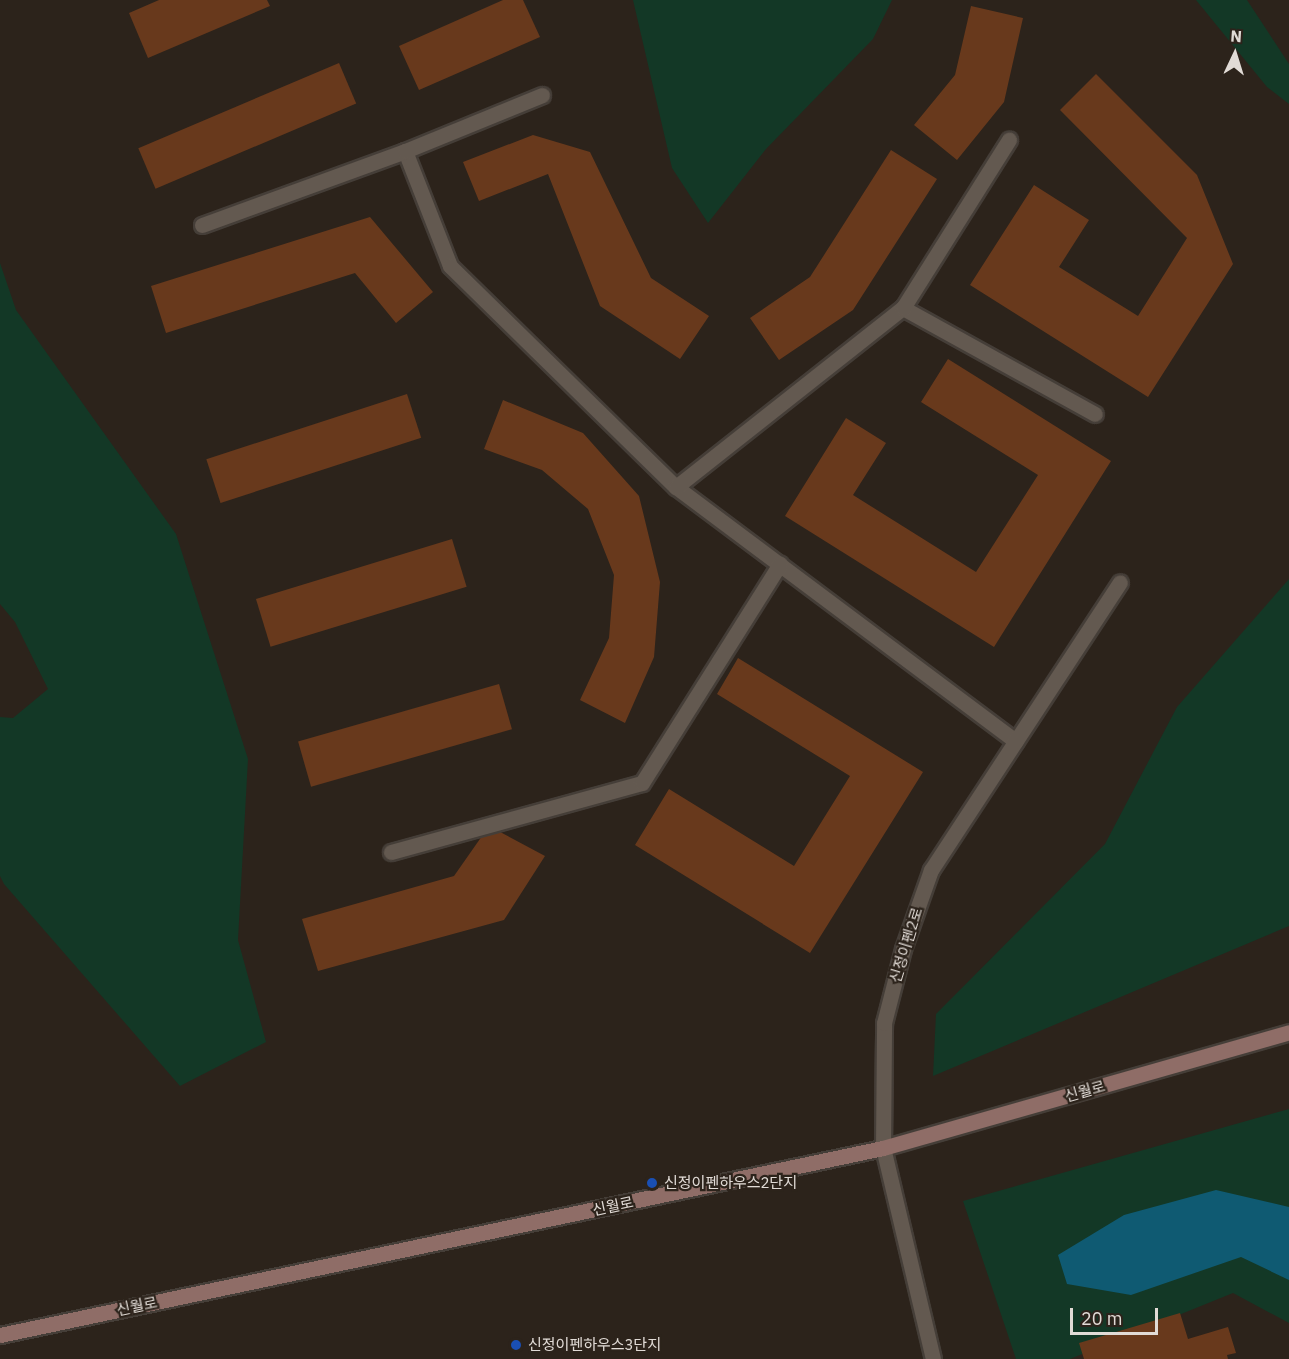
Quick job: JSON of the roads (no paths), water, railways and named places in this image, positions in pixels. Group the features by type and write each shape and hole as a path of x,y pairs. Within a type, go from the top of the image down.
{"main road":[{"name":"신월로","path":"0,1335 883,1148 1289,1032"}],"street":[{"path":"202,225 405,151 542,95"},
{"path":"676,487 903,308 1009,140"},
{"path":"405,151 450,266 676,487 1016,741"},
{"path":"903,308 1095,414"},
{"path":"391,852 642,783 780,564"},
{"name":"신정이펜2로","path":"933,1359 883,1148 884,1023 903,949 931,870 1120,582"}],"water":[{"path":"1216,1190 1289,1207 1289,1280 1241,1257 1131,1295 1067,1284 1058,1255 1124,1215"}],"place":[{"name":"신정이펜하우스2단지","path":"652,1183"},
{"name":"신정이펜하우스3단지","path":"516,1345"}]}
